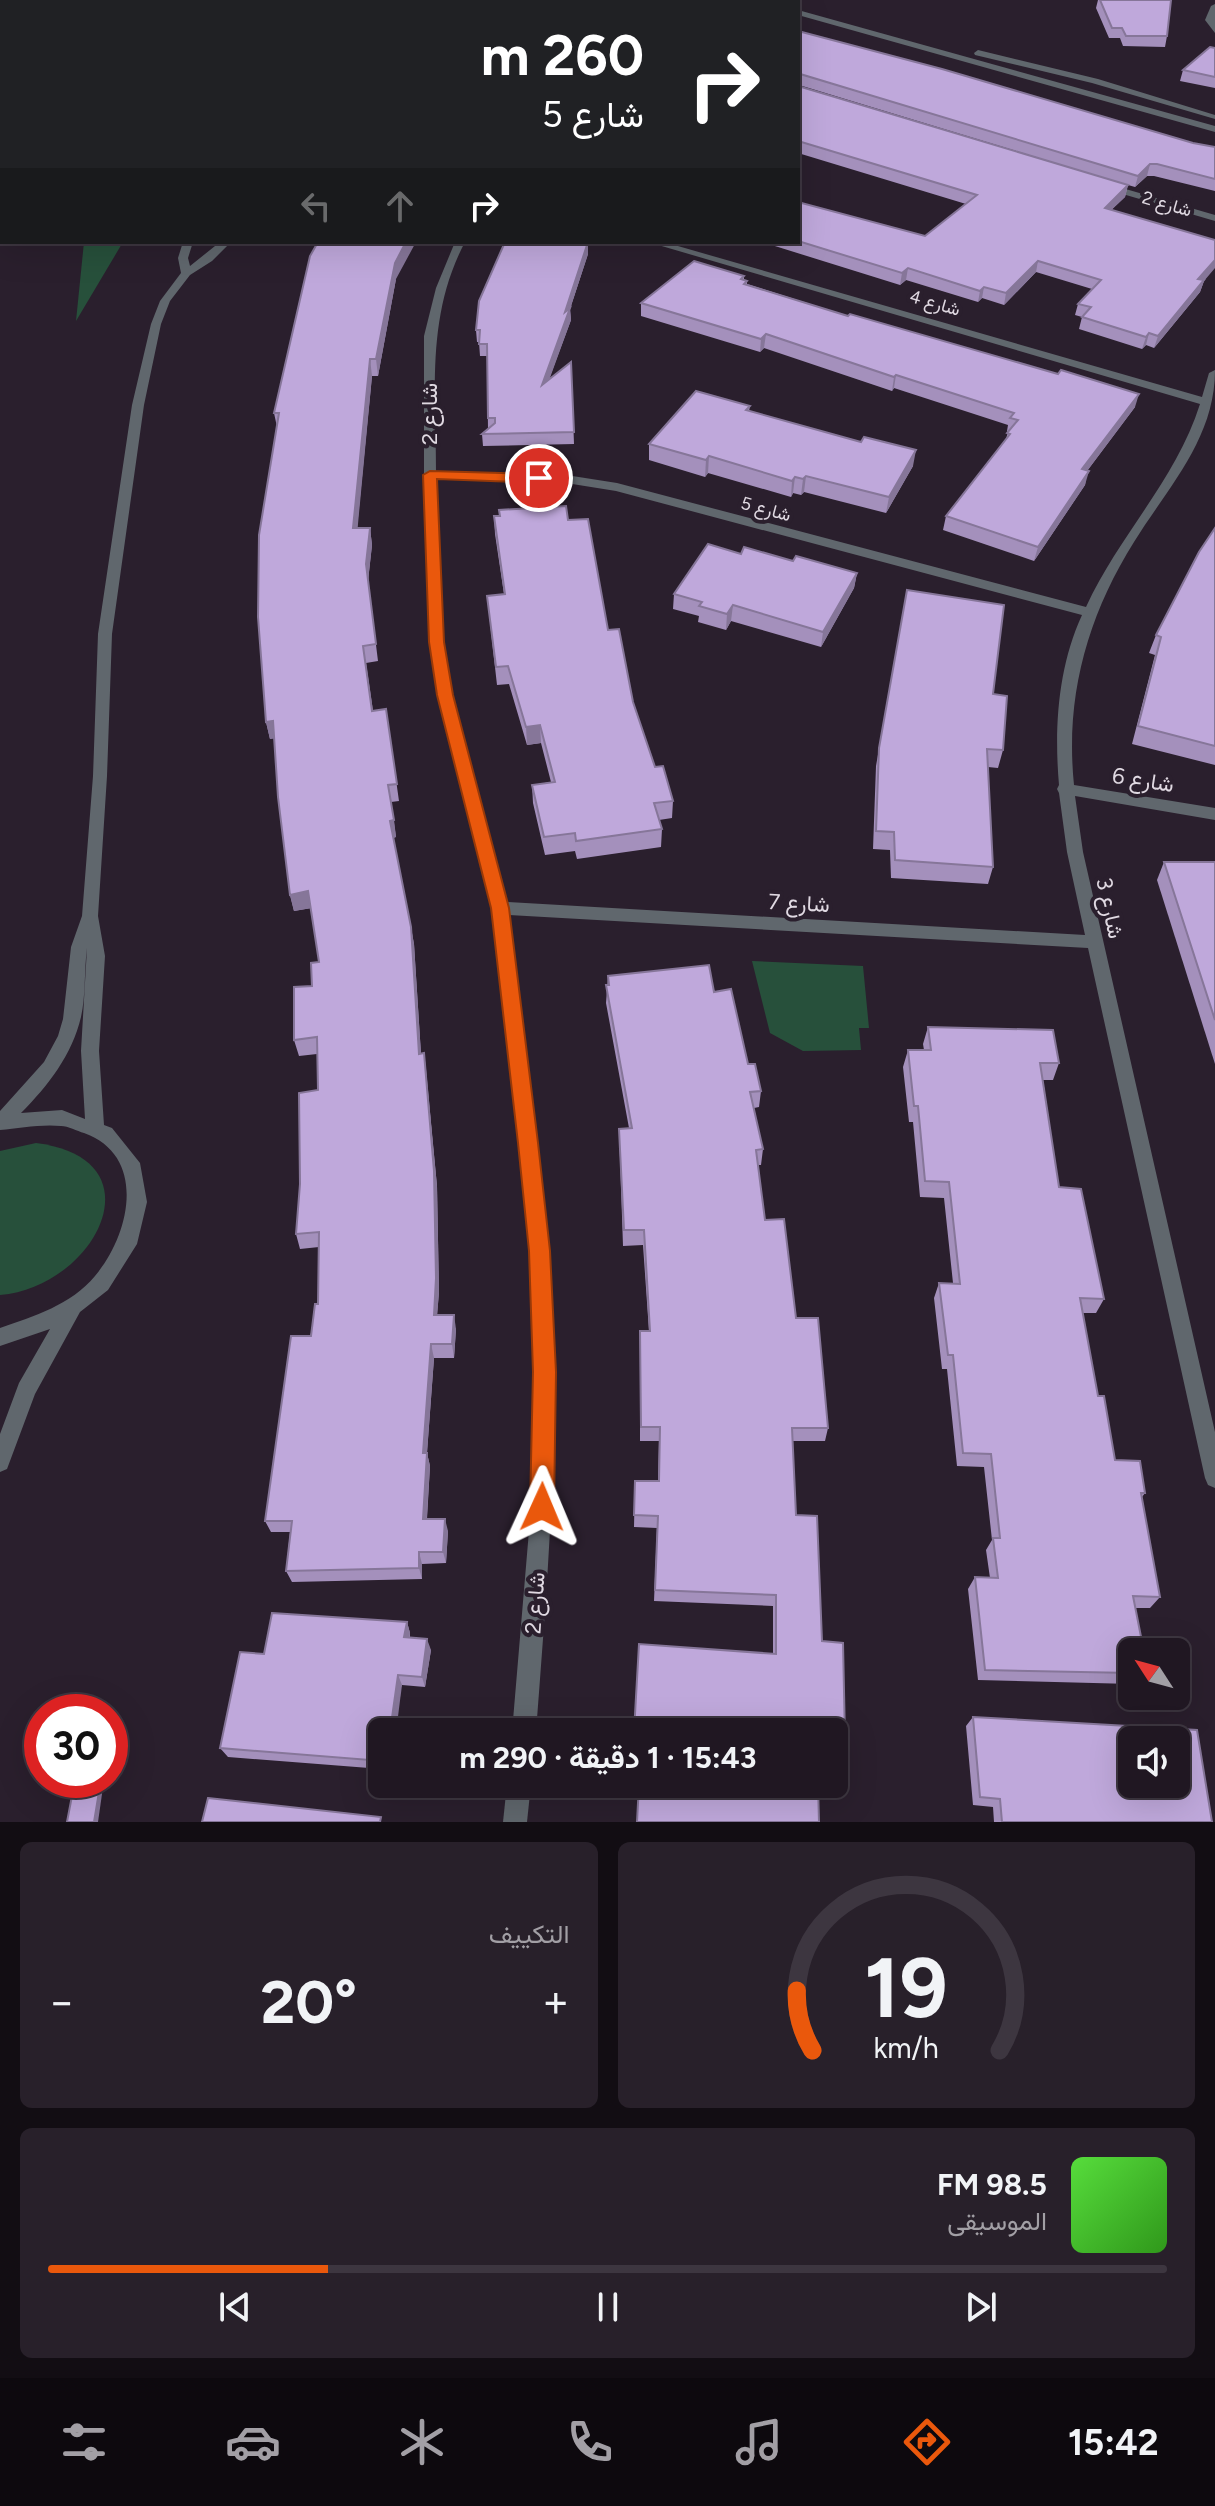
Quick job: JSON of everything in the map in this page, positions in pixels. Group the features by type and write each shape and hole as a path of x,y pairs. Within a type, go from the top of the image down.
{"street":[{"path":"800,5 1095,81 1215,118"},
{"path":"1215,6 1209,20 1215,30"},
{"path":"800,13 1215,129"},
{"path":"1080,93 1099,90 1099,83 1095,81"},
{"name":"شارع 2","path":"1088,180 1215,218"},
{"path":"186,273 183,258 187,244"},
{"path":"95,1128 90,1051 97,956 90,916 100,776 105,634 136,420 156,324 165,301 186,273 224,244"},
{"name":"شارع 2","path":"459,244 448,263 436,299 430,336 433,591 443,682 500,908 539,1251 544,1372 542,1507 525,1718"},
{"name":"شارع 4","path":"660,244 1206,402"},
{"name":"شارع 3","path":"1215,373 1195,437 1176,474 1127,542 1088,612 1071,665 1063,724 1064,789 1095,942 1215,1478"},
{"name":"شارع 5","path":"430,475 566,479 617,487 1088,612"},
{"name":"شارع 6","path":"1064,789 1215,814"},
{"name":"شارع 7","path":"500,908 1095,942"},
{"path":"0,1122 46,1074 66,1039 75,1004 78,949 90,916"},
{"path":"0,1122 41,1116 60,1117 95,1128 112,1139 134,1171 138,1211 133,1233 110,1275 70,1311 46,1324 0,1337"},
{"path":"0,1462 26,1390 70,1311"},
{"path":"515,1822 518,1798"}],"green space":[{"path":"84,244 122,244 76,321"},
{"path":"752,961 863,966 869,1028 859,1028 861,1050 803,1051 770,1033"},
{"path":"36,1143 75,1154 97,1172 105,1196 101,1222 86,1248 63,1270 34,1287 0,1295 0,1151"}],"building":[{"path":"1100,0 1171,0 1167,36 1126,36 1122,28 1112,28"},
{"path":"800,32 1215,147 1215,179 1157,164 1150,164 1138,176 800,74"},
{"path":"1210,47 1215,48 1215,77 1183,70"},
{"path":"800,87 1128,185 1105,208 1215,240 1215,260 1198,279 1204,280 1158,336 1149,333 1146,337 1082,317 1091,307 1078,304 1101,280 1038,261 1006,293 984,287 980,291 908,268 902,273 800,242 800,203 925,236 977,195 800,142"},
{"path":"317,244 405,244 395,263 376,359 370,359 353,528 370,528 366,564 376,644 363,646 372,711 386,709 397,784 388,785 394,820 390,821 411,927 419,1054 424,1053 434,1171 434,1315 454,1315 452,1344 431,1344 423,1453 427,1453 423,1519 445,1519 443,1552 419,1552 419,1568 286,1571 292,1521 265,1521 291,1336 311,1336 315,1304 318,1304 319,1232 296,1234 300,1184 299,1093 318,1090 317,1037 294,1040 294,987 312,986 311,963 319,962 308,891 290,895 278,797 273,721 266,722 258,617 259,535 279,413 274,413 310,256"},
{"path":"504,244 587,244 565,312 570,308 542,385 571,362 574,432 482,434 495,423 495,418 488,418 487,344 479,344 480,330 476,330 479,301"},
{"path":"694,261 744,276 741,279 747,281 744,284 848,316 850,314 1058,374 1061,370 1139,394 1082,469 1089,471 1038,547 946,516 1010,434 1007,433 1018,420 1010,418 1014,413 766,334 761,339 641,303"},
{"path":"696,391 750,406 746,410 861,442 864,437 916,450 889,497 806,476 803,479 795,477 792,481 709,456 706,460 649,444"},
{"path":"566,506 568,520 588,519 608,630 619,629 633,702 655,767 663,766 673,801 654,803 662,829 576,841 575,833 544,837 532,785 555,782 540,725 526,727 508,666 496,667 487,596 505,594 494,516 500,516 499,510"},
{"path":"1215,528 1215,746 1138,726 1161,637 1156,635 1199,552"},
{"path":"708,544 741,554 744,547 793,561 796,556 857,573 823,632 733,605 727,614 699,606 702,602 674,594"},
{"path":"907,590 1004,605 993,694 1007,696 1003,750 987,749 993,867 895,860 894,832 876,831 879,748"},
{"path":"1164,862 1215,862 1215,1020"},
{"path":"709,965 714,992 731,989 748,1064 755,1064 761,1091 750,1092 763,1149 756,1150 765,1220 784,1219 796,1318 818,1318 828,1428 792,1428 796,1515 817,1516 822,1641 843,1643 845,1718 635,1718 639,1644 776,1654 776,1595 655,1590 658,1516 634,1515 635,1481 659,1481 660,1427 641,1427 640,1331 650,1331 644,1230 624,1230 619,1129 632,1128 606,985 609,985 608,976"},
{"path":"928,1027 1053,1030 1059,1063 1040,1063 1059,1187 1081,1189 1104,1299 1080,1298 1098,1396 1104,1396 1115,1460 1140,1461 1145,1493 1141,1493 1160,1597 1133,1596 1141,1638 1118,1638 1118,1673 985,1670 975,1577 998,1578 993,1538 1000,1538 991,1454 963,1453 953,1355 948,1355 939,1283 960,1284 949,1182 925,1181 918,1106 914,1106 908,1050 931,1050"},
{"path":"272,1613 407,1622 404,1637 427,1639 422,1677 398,1675 392,1718 368,1718 368,1760 220,1748 240,1652 264,1654"},
{"path":"973,1717 1128,1726 1118,1726 1118,1798 1190,1798 1190,1730 1197,1730 1212,1822 1002,1822 1000,1799 980,1797"},
{"path":"72,1798 98,1798 94,1822 67,1822"},
{"path":"208,1798 381,1817 380,1822 202,1822"},
{"path":"638,1798 818,1798 819,1822 637,1822"}],"route":[{"path":"539,478 430,475 436,642 445,695 500,908 528,1143 539,1251 544,1372 542,1507"}]}
